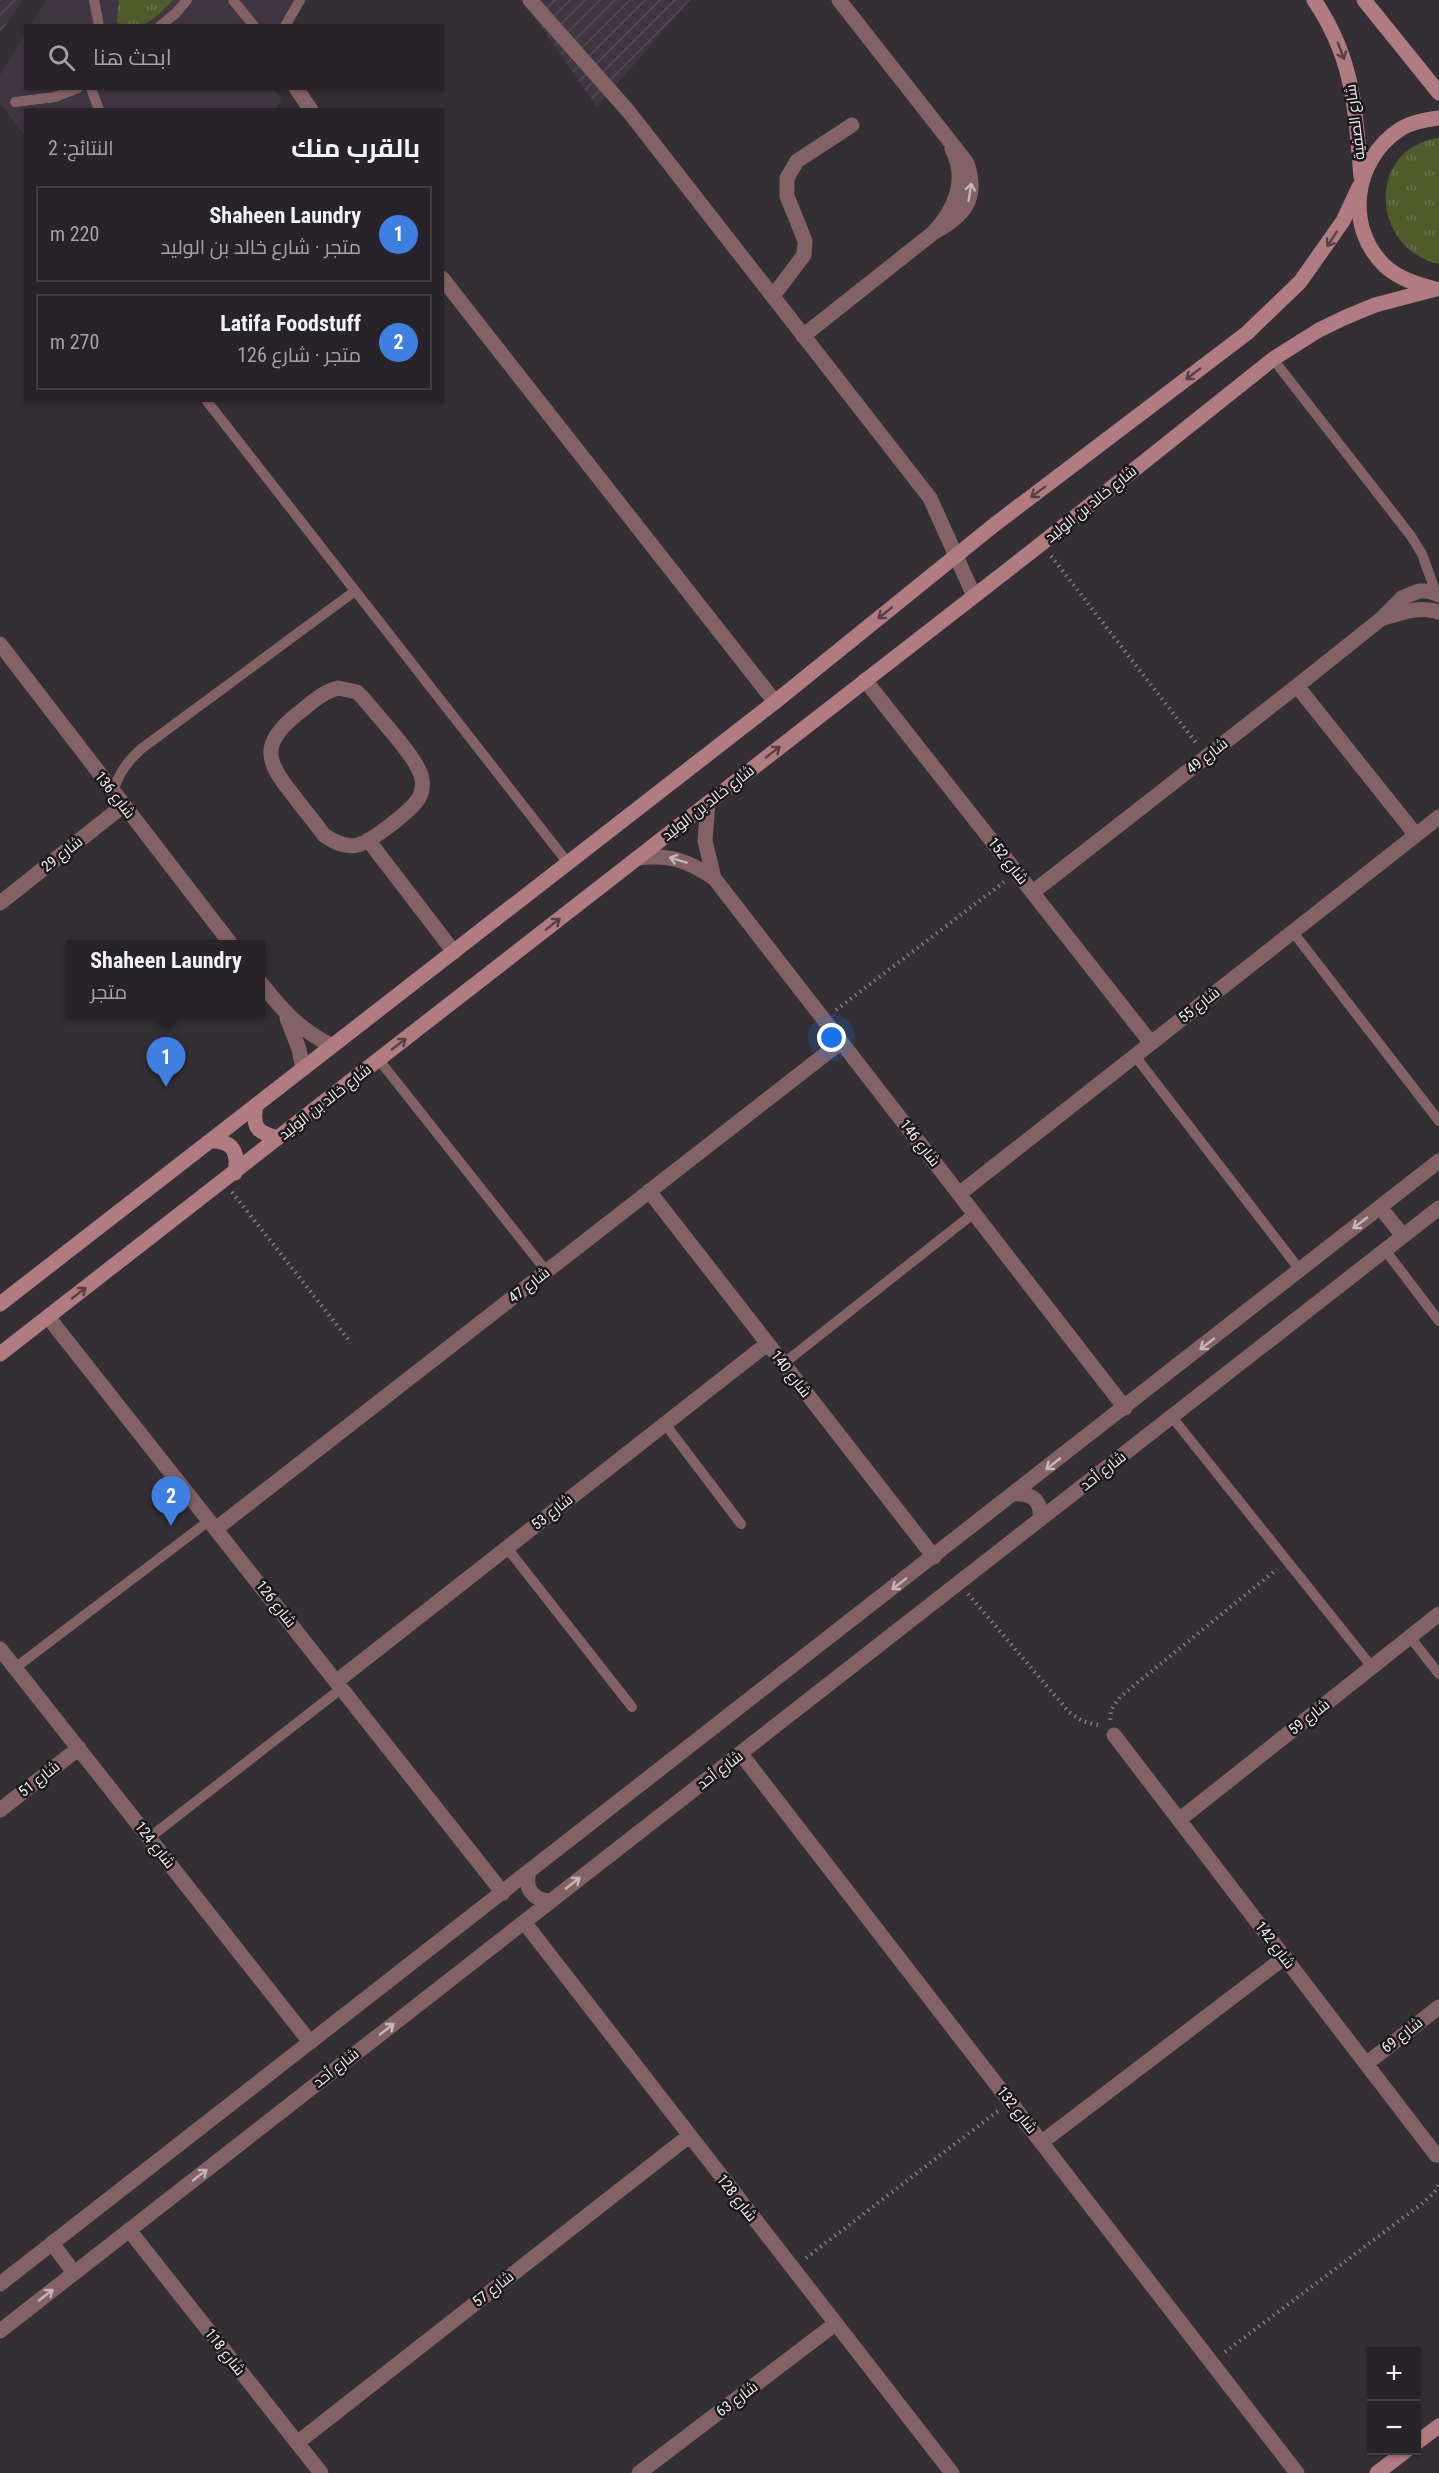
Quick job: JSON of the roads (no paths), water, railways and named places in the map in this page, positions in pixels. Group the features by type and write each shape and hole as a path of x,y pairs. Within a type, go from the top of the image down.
{"main road":[{"name":"شارع الصفية","path":"1314,0 1337,39 1351,81 1360,184 1359,216 1368,243 1385,266 1409,282 1438,289"},
{"path":"1364,0 1439,93"},
{"path":"0,1304 775,702 955,557 1247,333 1300,282 1323,252 1343,221 1370,160 1383,142 1401,129 1421,121 1439,118"},
{"name":"شارع خالد بن الوليد","path":"0,1354 1041,544 1273,359 1318,330 1346,316 1375,305 1438,289"},
{"path":"256,1105 254,1122 257,1129 263,1134 279,1138"},
{"path":"211,1141 227,1143 237,1155 230,1177"},
{"path":"1377,2473 1402,2455"}],"street":[{"path":"530,0 629,112 930,498 974,596"},
{"path":"804,336 933,233 961,215 972,190 967,163 839,0"},
{"path":"296,91 309,108"},
{"path":"773,297 804,255 805,241 787,196 786,178 797,161 852,125"},
{"path":"444,281 775,702"},
{"name":"شارع 49","path":"1033,892 1297,686 1410,593 1428,591 1438,594"},
{"path":"1381,619 1415,609 1439,612"},
{"name":"شارع 136","path":"0,644 227,940"},
{"name":"شارع 152","path":"865,680 1151,1043"},
{"path":"1297,686 1416,835"},
{"path":"338,688 357,692 364,699 421,772 422,791 418,799 368,840 357,845 345,846 324,835 278,776 270,756 271,745 282,726 321,695 338,688"},
{"name":"شارع 146","path":"708,803 705,841 714,878"},
{"name":"شارع 29","path":"0,903 124,805"},
{"name":"شارع 55","path":"959,1194 1439,817"},
{"path":"368,840 454,952"},
{"name":"شارع 146","path":"638,858 658,855 678,859 714,878 1125,1408"},
{"path":"265,987 298,1026 332,1046"},
{"path":"284,1012 299,1049 303,1069"},
{"name":"شارع 47","path":"213,1524 547,1272 841,1042"},
{"path":"0,2284 1016,1494 1439,1161"},
{"name":"شارع 140","path":"649,1191 934,1557"},
{"path":"1380,1207 1403,1236"},
{"name":"شارع أحد","path":"0,2331 1439,1208"},
{"name":"شارع 126","path":"48,1317 503,1893"},
{"name":"شارع 53","path":"339,1684 507,1548 767,1344"},
{"path":"1016,1494 1032,1496 1038,1502 1041,1510 1040,1519"},
{"name":"شارع 59","path":"1179,1820 1439,1614"},
{"name":"شارع 124","path":"0,1649 310,2042"},
{"name":"شارع 142","path":"1114,1735 1436,2155"},
{"name":"شارع 51","path":"0,1810 79,1748"},
{"name":"شارع 132","path":"741,1754 1297,2471"},
{"path":"529,1872 526,1881 528,1889 534,1896 551,1901"},
{"name":"شارع 128","path":"524,1922 952,2473"},
{"path":"1042,2142 1285,1958"},
{"name":"شارع 69","path":"1366,2064 1439,2007"},
{"name":"شارع 57","path":"297,2443 689,2136"},
{"name":"شارع 118","path":"129,2230 321,2473"},
{"path":"52,2243 74,2272"},
{"name":"شارع 63","path":"639,2473 835,2324"}],"lane":[{"path":"94,0 99,24"},
{"path":"161,24 176,13 187,0"},
{"path":"233,0 252,24"},
{"path":"286,24 300,0"},
{"path":"15,102 55,97 73,90"},
{"path":"92,90 98,108"},
{"path":"1273,359 1411,536 1422,554 1438,594"},
{"path":"208,402 568,863"},
{"path":"113,792 118,775 128,760 141,749 355,591"},
{"path":"1293,932 1439,1121"},
{"path":"1135,1056 1300,1270"},
{"path":"379,1060 547,1272"},
{"path":"783,1364 974,1214"},
{"path":"1385,1250 1439,1321"},
{"path":"1172,1417 1372,1667"},
{"path":"665,1424 741,1524"},
{"path":"15,1668 213,1524"},
{"path":"507,1548 632,1707"},
{"path":"1410,1636 1439,1674"},
{"path":"149,1838 339,1684"}],"place":[{"name":"Shaheen Laundry","path":"166,1087"},
{"name":"Latifa Foodstuff","path":"171,1526"}]}
